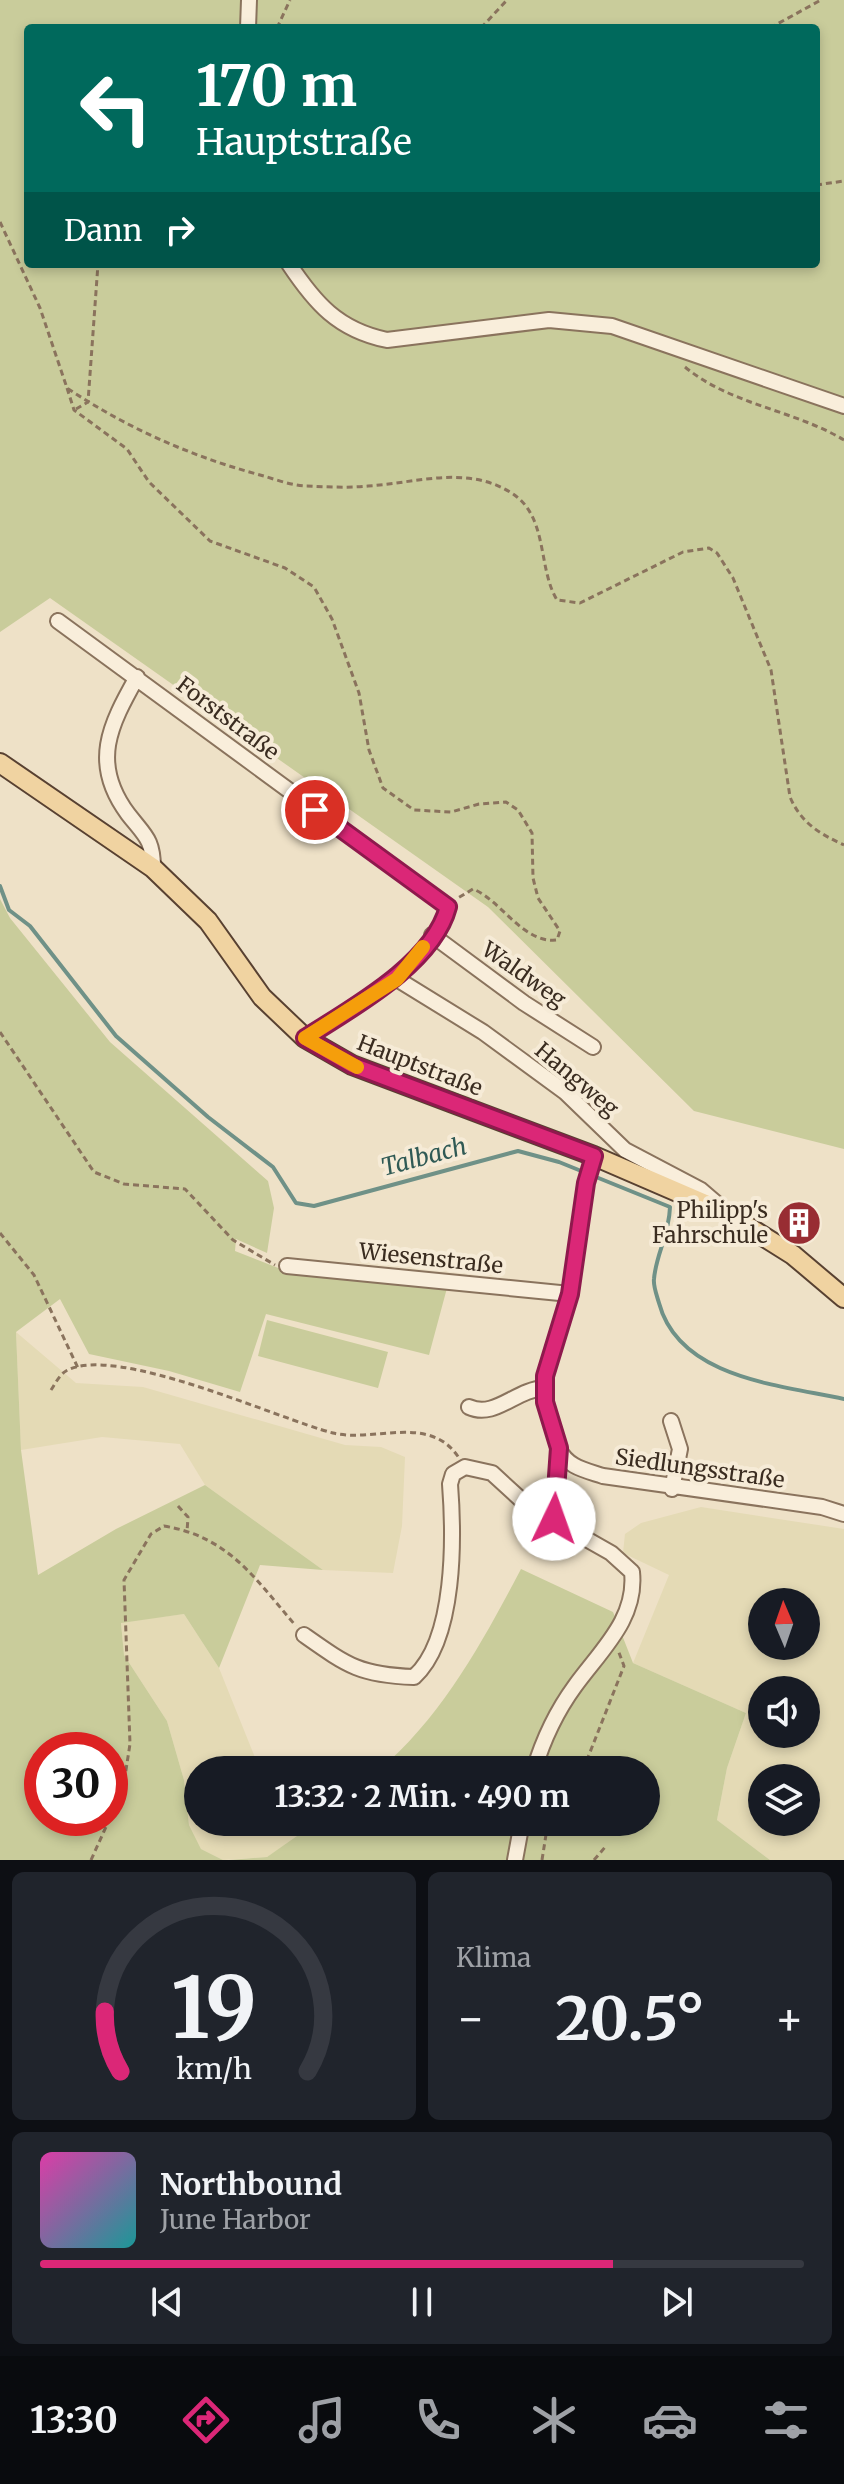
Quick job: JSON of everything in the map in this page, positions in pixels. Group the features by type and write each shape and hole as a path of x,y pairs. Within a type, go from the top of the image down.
{"main road":[{"name":"Hauptstraße","path":"0,763 153,868 208,921 262,997 305,1038 352,1065 726,1213 793,1255 844,1298"}],"street":[{"path":"248,24 249,0"},
{"path":"292,268 314,302 366,336 387,340 549,320 612,326 844,406"},
{"name":"Forststraße","path":"58,621 448,907"},
{"path":"137,677 111,723 106,749 117,796 151,842 153,868"},
{"path":"305,1038 397,979 432,935 448,907"},
{"name":"Waldweg","path":"432,935 524,1003 593,1047"},
{"name":"Hangweg","path":"397,979 483,1032 565,1092 625,1150 701,1190 726,1213"},
{"path":"554,1519 559,1448 545,1402 545,1376 570,1294 586,1183 592,1162"},
{"name":"Wiesenstraße","path":"287,1266 570,1294"},
{"path":"469,1407 489,1411 525,1390 545,1388"},
{"path":"671,1421 680,1449 672,1489"},
{"name":"Siedlungsstraße","path":"559,1448 563,1459 573,1466 603,1476 672,1489 822,1507 844,1514"},
{"path":"304,1635 345,1664 373,1675 414,1677 426,1666 435,1646 452,1568 450,1484 453,1474 465,1467 492,1473 528,1506 611,1553 632,1572 634,1588 629,1608 614,1637 558,1714 543,1740 538,1756"},
{"path":"515,1860 519,1836"}],"path":[{"path":"279,24 290,0"},
{"path":"485,24 507,0"},
{"path":"777,24 821,0"},
{"path":"820,184 844,181"},
{"path":"0,222 40,308 74,410 127,449 158,492 210,541 285,568 314,587 332,619 359,693 369,750 383,788 414,810 451,812 479,804 506,802 518,810 532,833 533,878 538,898 560,931 557,940 539,937 516,922 487,895 473,889 448,907"},
{"path":"88,402 98,268"},
{"path":"679,363 700,380 761,407 819,425 844,440"},
{"path":"67,388 166,443 219,464 304,486 369,486 443,477 473,478 512,493 534,517 542,545 546,582 557,600 580,603 683,552 709,548 717,553 733,578 771,670 790,797 796,813 818,833 844,845"},
{"path":"74,410 88,402"},
{"path":"0,1032 94,1172 124,1184 185,1189 233,1240 252,1254 275,1265 287,1266"},
{"path":"0,1233 34,1275 78,1368"},
{"path":"51,1390 65,1371 90,1365 144,1373 200,1386 334,1433 361,1436 397,1430 425,1434 452,1447 465,1467"},
{"path":"178,1506 188,1517 187,1532"},
{"path":"128,1757 124,1580 151,1534 164,1526 177,1528 242,1560 304,1635"},
{"path":"589,1756 624,1666 614,1637"},
{"path":"91,1860 102,1836"},
{"path":"542,1860 546,1836"},
{"path":"594,1860 606,1846"}],"shaded area":[{"path":"16,1332 76,1383 143,1387 345,1445 381,1447 405,1457 402,1526 393,1573 323,1570 205,1485 180,1444 102,1437 21,1450"},
{"path":"701,1507 844,1529 844,1860 770,1860 717,1820 727,1768 746,1713 633,1663 669,1575 623,1553 625,1534 641,1523"},
{"path":"184,1614 219,1668 254,1756 184,1756 184,1780 167,1721 124,1655 121,1622"},
{"path":"194,1836 299,1836 267,1857 223,1860 201,1849"}],"green space":[{"path":"0,0 844,0 844,1149 694,1111 488,907 50,598 0,632"},
{"path":"0,899 10,918 110,1042 268,1181 274,1208 267,1253 236,1239 235,1251 291,1273 447,1288 429,1355 266,1314 240,1392 169,1371 89,1354 60,1299 16,1332 21,1450 38,1575 116,1529 205,1485 323,1570 260,1565 219,1668 184,1614 121,1623 124,1655 167,1721 184,1780 184,1836 194,1836 201,1849 223,1860 0,1860"},
{"path":"267,1320 388,1352 378,1388 258,1356"},
{"path":"521,1569 613,1612 633,1663 746,1713 727,1768 717,1820 770,1860 229,1860 267,1857 297,1836 660,1836 660,1756 394,1756 442,1702 492,1623"}],"waterway":[{"name":"Talbach","path":"0,886 9,910 30,926 116,1036 208,1117 273,1167 296,1203 314,1206 518,1151 559,1162 670,1207 654,1285 670,1328 687,1348 709,1363 735,1374 844,1399"}],"slow traffic":[{"path":"357,1067 305,1038 397,979 423,947"}],"place":[{"name":"Philipp's Fahrschule","path":"799,1223"}],"route":[{"path":"315,810 391,868 444,900 448,907 432,935 397,979 305,1038 352,1065 594,1156 586,1183 570,1294 545,1376 545,1402 559,1448 554,1519"}]}
